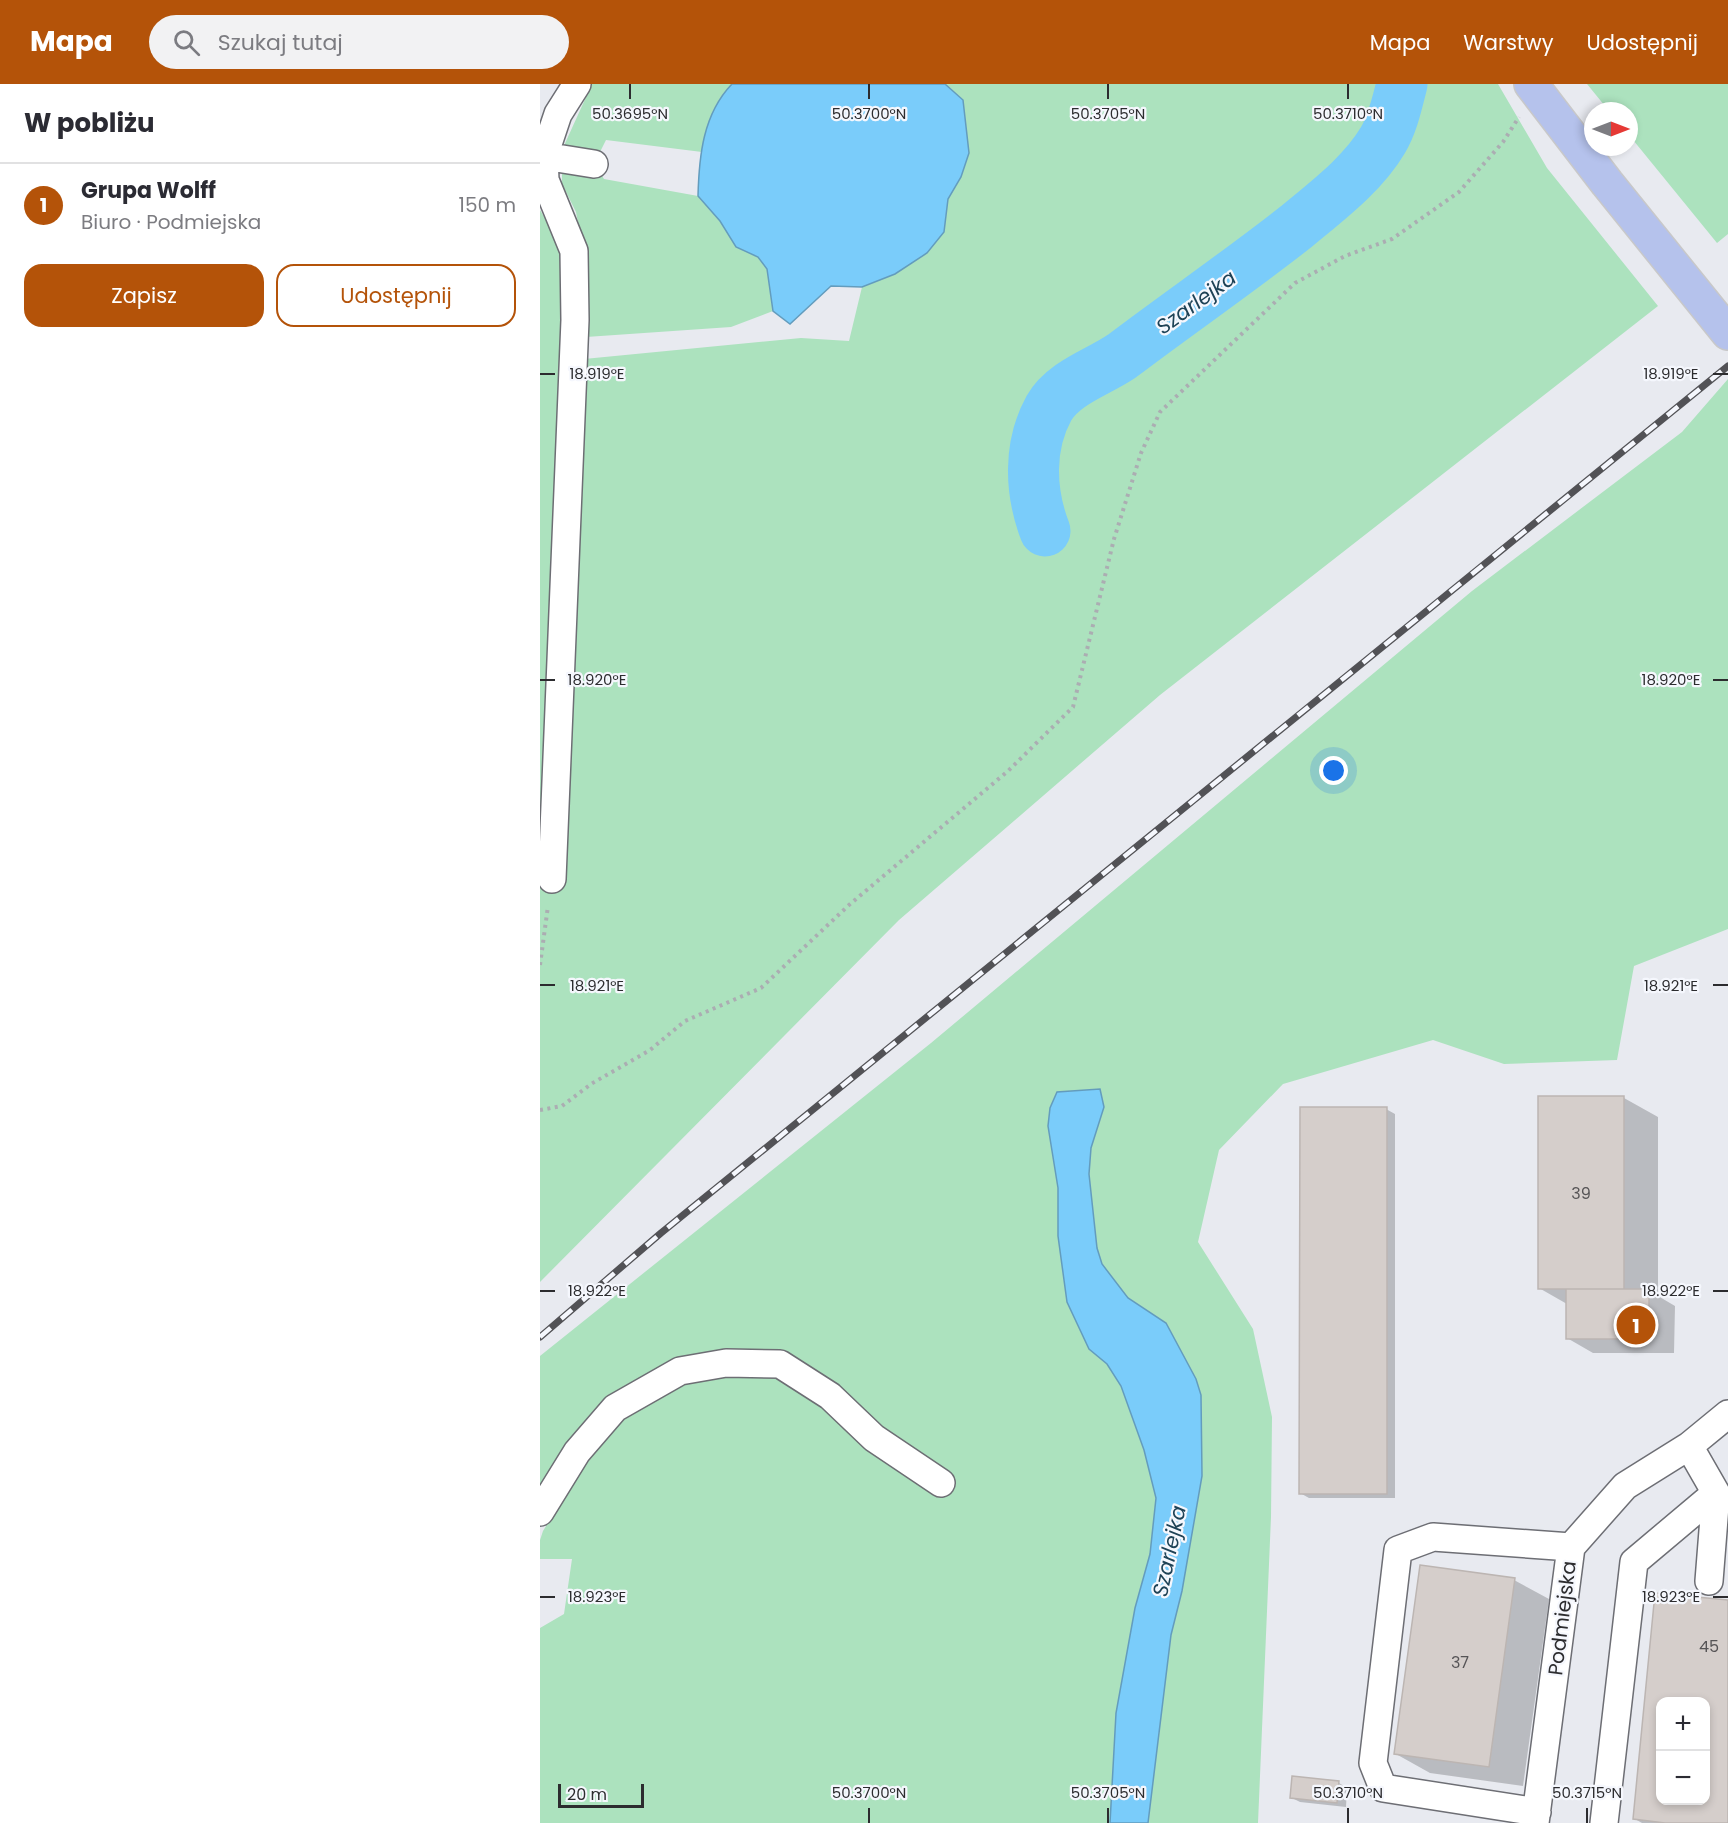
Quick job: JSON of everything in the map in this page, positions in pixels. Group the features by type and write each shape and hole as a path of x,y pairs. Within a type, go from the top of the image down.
{"main road":[{"path":"1534,88 1728,333"}],"street":[{"path":"552,879 575,320 574,251 545,180 544,156 558,114 576,84"},
{"path":"544,156 594,164"},
{"path":"540,1512 577,1452 615,1408 680,1371 726,1363 780,1364 830,1396 874,1438 941,1482"},
{"name":"Podmiejska","path":"1536,1817 1571,1547 1625,1486 1689,1446 1728,1414"},
{"path":"1689,1446 1716,1493 1709,1581"},
{"path":"1604,1823 1634,1562 1716,1493"},
{"path":"1536,1817 1383,1788 1373,1763 1398,1550 1433,1537 1571,1547"}],"path":[{"path":"540,1110 562,1106 591,1084 650,1050 685,1021 761,988 849,905 1008,771 1073,707 1114,539 1140,453 1160,412 1295,283 1345,256 1392,239 1459,192 1503,142 1534,88"},
{"path":"540,965 552,879"}],"green space":[{"path":"592,84 732,84 711,115 702,152 606,140 594,164 604,179 698,196 720,221 736,247 759,257 767,269 773,311 731,327 586,337 586,266 576,212 562,184 562,150"},
{"path":"945,84 1498,84 1547,168 1658,306 1160,695 899,920 540,1282 540,872 584,359 801,338 849,341 862,287 895,274 944,232 948,199 961,177 963,100"},
{"path":"1587,84 1728,84 1728,234 1717,243 1638,146 1638,102 1602,102"},
{"path":"540,210 562,246 566,314 540,834"},
{"path":"1728,379 1728,929 1634,966 1617,1060 1504,1064 1433,1040 1283,1084 1219,1150 1198,1242 1253,1329 1272,1417 1271,1517 1258,1823 1148,1823 1171,1635 1182,1591 1202,1476 1201,1395 1196,1379 1166,1323 1128,1298 1102,1264 1097,1248 1089,1174 1091,1148 1104,1107 1100,1089 1057,1092 1050,1108 1048,1126 1058,1188 1058,1236 1067,1302 1089,1349 1107,1364 1121,1386 1144,1450 1156,1498 1150,1554 1135,1608 1116,1713 1110,1823 540,1823 540,1628 564,1614 572,1559 540,1559 540,1540 543,1531 608,1423 639,1401 731,1368 725,1354 685,1360 620,1391 570,1440 540,1487 540,1356 931,1043 1472,591 1682,432"}],"water":[{"path":"732,84 945,84 963,100 969,153 961,177 948,199 944,232 927,253 895,274 862,287 831,286 790,324 773,311 767,269 758,257 736,247 720,221 698,196 704,136 722,96"},
{"path":"1100,1089 1104,1107 1091,1148 1089,1174 1097,1248 1102,1264 1128,1298 1166,1323 1196,1379 1201,1395 1202,1476 1182,1591 1171,1635 1148,1823 1110,1823 1116,1713 1135,1608 1150,1554 1156,1498 1144,1450 1121,1386 1107,1364 1089,1349 1067,1302 1058,1236 1058,1188 1048,1126 1050,1108 1057,1092"}],"building":[{"path":"1538,1096 1624,1096 1624,1289 1538,1289"},
{"path":"1300,1107 1387,1107 1387,1494 1299,1494"},
{"path":"1566,1289 1649,1289 1649,1339 1566,1339"},
{"path":"1420,1565 1515,1578 1489,1767 1394,1754"},
{"path":"1655,1593 1728,1600 1728,1823 1665,1823 1633,1819"},
{"path":"1292,1776 1339,1781 1337,1803 1290,1798"}],"waterway":[{"name":"Szarlejka","path":"1045,531 1036,501 1035,453 1042,423 1056,399 1082,378 1122,356 1232,275 1297,226 1344,186 1383,140 1392,120 1402,84"}],"railway":[{"path":"540,1337 661,1233 1728,366"}],"place":[{"name":"Grupa Wolff","path":"1636,1325"}]}
